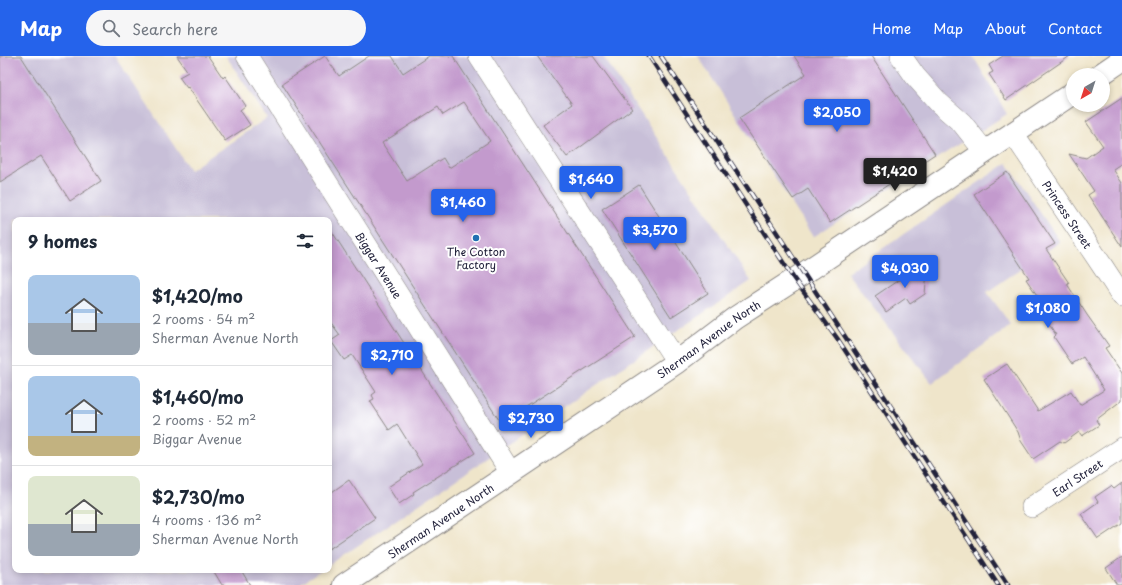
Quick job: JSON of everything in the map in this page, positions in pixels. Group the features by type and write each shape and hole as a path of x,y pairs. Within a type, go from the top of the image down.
{"main road":[{"path":"1110,68 1122,60"},
{"name":"Sherman Avenue North","path":"344,585 677,362 735,318 1066,98"}],"street":[{"name":"Biggar Avenue","path":"247,56 511,473"},
{"path":"478,56 677,362"},
{"path":"901,56 915,76 939,103 962,123 985,152"},
{"name":"Princess Street","path":"1013,133 1122,296"},
{"name":"Earl Street","path":"1032,507 1122,448"}],"shaded area":[{"path":"0,56 115,56 190,170 267,118 226,56 603,56 751,281 332,563 332,217 12,217 12,573 316,573 298,585 0,585"},
{"path":"698,56 973,56 1007,114 813,237"},
{"path":"1007,163 1060,242 987,292 1011,325 932,383 847,273"}],"building":[{"path":"0,56 21,56 101,181 70,201 41,156 0,182"},
{"path":"177,56 208,56 223,78 225,76 245,106 240,110 250,125 225,141 188,87 187,88 179,77 188,72"},
{"name":"The Cotton Factory","path":"325,56 339,76 369,56 392,56 403,73 429,56 453,56 635,337 501,423 282,84","holes":["464,102 490,141 449,168 443,158 407,181 382,143 438,107 443,115"]},
{"path":"537,56 593,56 632,109 567,157 543,125 572,104"},
{"path":"794,56 871,56 935,154 830,223 808,189 793,199 739,118 806,74"},
{"path":"1003,56 1070,56 1006,100 989,74 993,72 989,65"},
{"path":"1122,98 1122,163 1113,169 1122,183 1122,247 1088,195 1094,191 1069,154 1086,158 1103,146 1086,122 1101,112 1110,112 1110,106"},
{"path":"1007,172 1055,244 1046,249 1069,283 1067,284 1087,315 1109,346 1105,348 1122,373 1122,400 1096,420 1099,425 1082,436 1079,432 1064,443 1060,441 1033,459 1021,441 1018,432 984,379 1007,364 1038,411 1071,391 1080,405 1104,390 1083,357 1072,364 1054,337 1056,335 1042,313 1047,310 1026,279 1029,278 974,194"},
{"path":"639,185 708,293 671,317 602,209"},
{"path":"332,232 475,453 413,492 414,494 399,504 388,487 422,464 397,424 389,430 370,401 374,399 372,395 376,392 352,355 344,360 332,342 332,340 340,335 332,324"},
{"path":"928,260 925,294 910,304 906,298 886,312 875,296"},
{"path":"349,480 375,518 332,547 332,492"},
{"path":"1122,483 1122,523 1098,539 1081,514 1098,502 1095,497 1111,486 1114,489"},
{"path":"1122,557 1122,585 1117,585 1106,568"},
{"path":"215,573 243,573 250,585 222,585"}],"railway":[{"path":"649,56 794,279 837,338 998,585"},
{"path":"661,56 1008,585"}],"place":[{"name":"The Cotton Factory","path":"476,238"}]}
